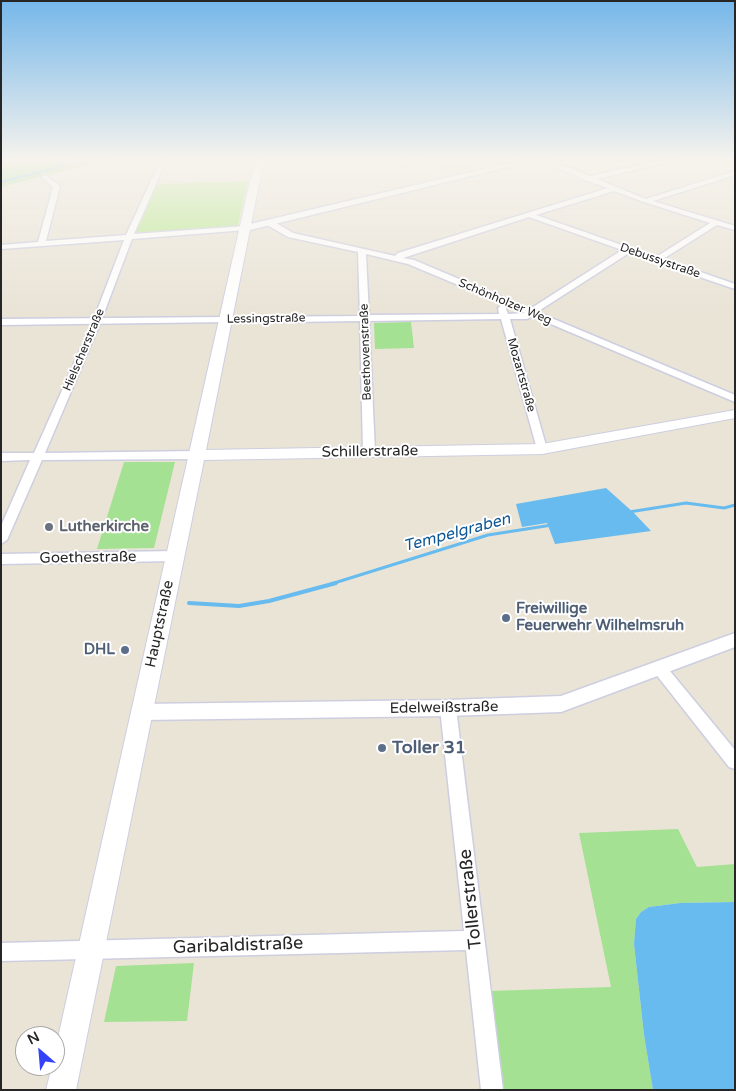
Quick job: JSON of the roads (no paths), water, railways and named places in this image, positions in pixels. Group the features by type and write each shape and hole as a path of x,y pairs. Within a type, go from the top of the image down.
{"main road":[{"name":"Hauptstraße","path":"61,1090 250,210"},
{"name":"Schillerstraße","path":"198,455 542,449 735,414"}],"street":[{"path":"41,244 50,210"},
{"name":"Hielscherstraße","path":"1,540 97,321 142,210"},
{"path":"1,247 246,228 325,210"},
{"path":"397,259 401,255 545,210"},
{"path":"676,210 735,228"},
{"name":"Debussystraße","path":"529,215 735,287"},
{"path":"657,260 716,222"},
{"name":"Schönholzer Weg","path":"270,223 291,235 411,262 735,399"},
{"path":"530,313 628,250"},
{"name":"Beethovenstraße","path":"362,252 369,452"},
{"name":"Mozartstraße","path":"505,303 502,305 504,316 542,449"},
{"name":"Lessingstraße","path":"1,322 527,316 530,313"},
{"name":"Schillerstraße","path":"1,457 198,455"},
{"name":"Goethestraße","path":"1,559 175,556"},
{"name":"Edelweißstraße","path":"141,712 448,708 561,704 735,640"},
{"path":"660,668 735,762"},
{"name":"Tollerstraße","path":"448,708 492,1090"},
{"name":"Garibaldistraße","path":"1,952 475,940"}],"water":[{"path":"606,488 651,531 555,544 547,523 522,527 516,504"},
{"path":"735,902 735,1090 653,1090 644,1035 634,944 636,919 641,912 649,907 680,903"}],"waterway":[{"name":"Tempelgraben","path":"629,512 686,503 724,508 735,505"},
{"name":"Tempelgraben","path":"331,584 488,535 552,525"},
{"name":"Tempelgraben","path":"189,603 239,606 269,601 336,583"}],"place":[{"name":"Lutherkirche","path":"49,527"},
{"name":"Freiwillige Feuerwehr Wilhelmsruh","path":"506,618"},
{"name":"DHL","path":"125,650"},
{"name":"Toller 31","path":"382,748"}]}
